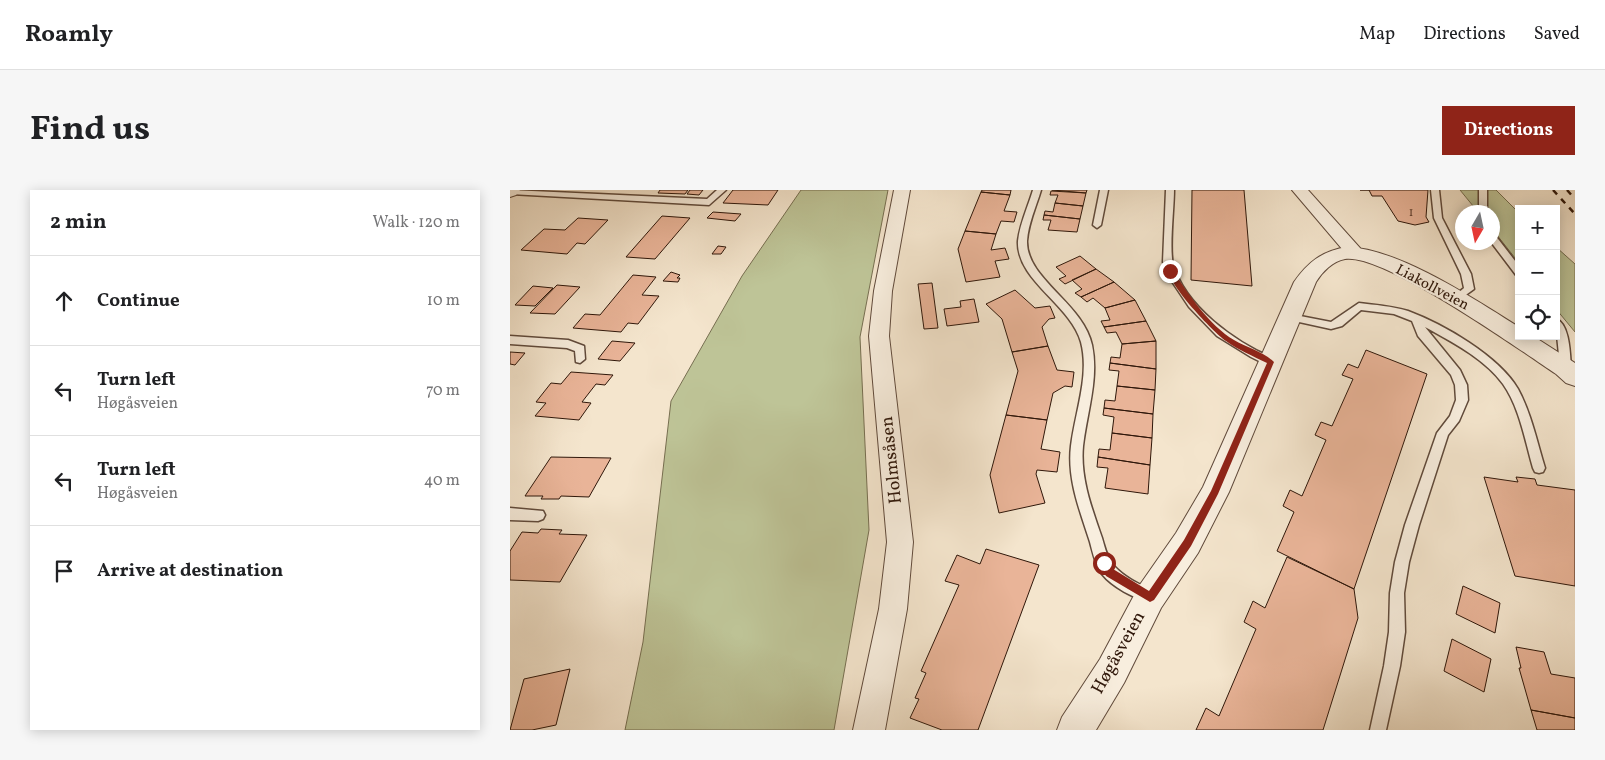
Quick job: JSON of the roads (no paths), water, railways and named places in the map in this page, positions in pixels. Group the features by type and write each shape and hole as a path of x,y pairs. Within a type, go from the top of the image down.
{"street":[{"name":"Holmsåsen","path":"869,730 893,609 900,542 879,336 883,291 902,190"},
{"path":"1300,190 1354,252"},
{"name":"Høgåsveien","path":"1075,730 1112,671 1150,597 1187,543 1215,492 1305,282 1316,267 1332,258 1354,252"},
{"name":"Liakollveien","path":"1354,252 1384,262 1408,273 1456,299 1570,372"}],"lane":[{"path":"511,191 709,202 722,190"},
{"path":"1037,190 1026,227 1023,249 1033,272 1074,314 1082,327 1089,357 1088,380 1077,448 1077,468 1089,520 1104,563 1110,572 1150,597"},
{"path":"1097,225 1104,190"},
{"path":"1170,190 1168,262 1170,271 1178,284 1212,325 1229,340 1270,362"},
{"path":"1436,190 1438,218 1466,274 1469,289 1456,299"},
{"path":"1483,190 1483,205"},
{"path":"1500,248 1515,268"},
{"path":"1290,317 1331,326 1338,324 1359,306 1388,310 1417,320 1465,346 1507,382 1520,407 1539,468"},
{"path":"1378,730 1392,666 1397,632 1397,593 1402,562 1412,525 1444,433 1455,418 1462,400 1462,385 1456,373 1422,333 1417,320"},
{"path":"1560,332 1565,344 1570,372"},
{"path":"510,340 568,344 580,349 580,359"},
{"path":"510,514 538,515"}],"railway":[{"path":"1553,190 1575,214"},
{"path":"1567,190 1575,199"}]}
